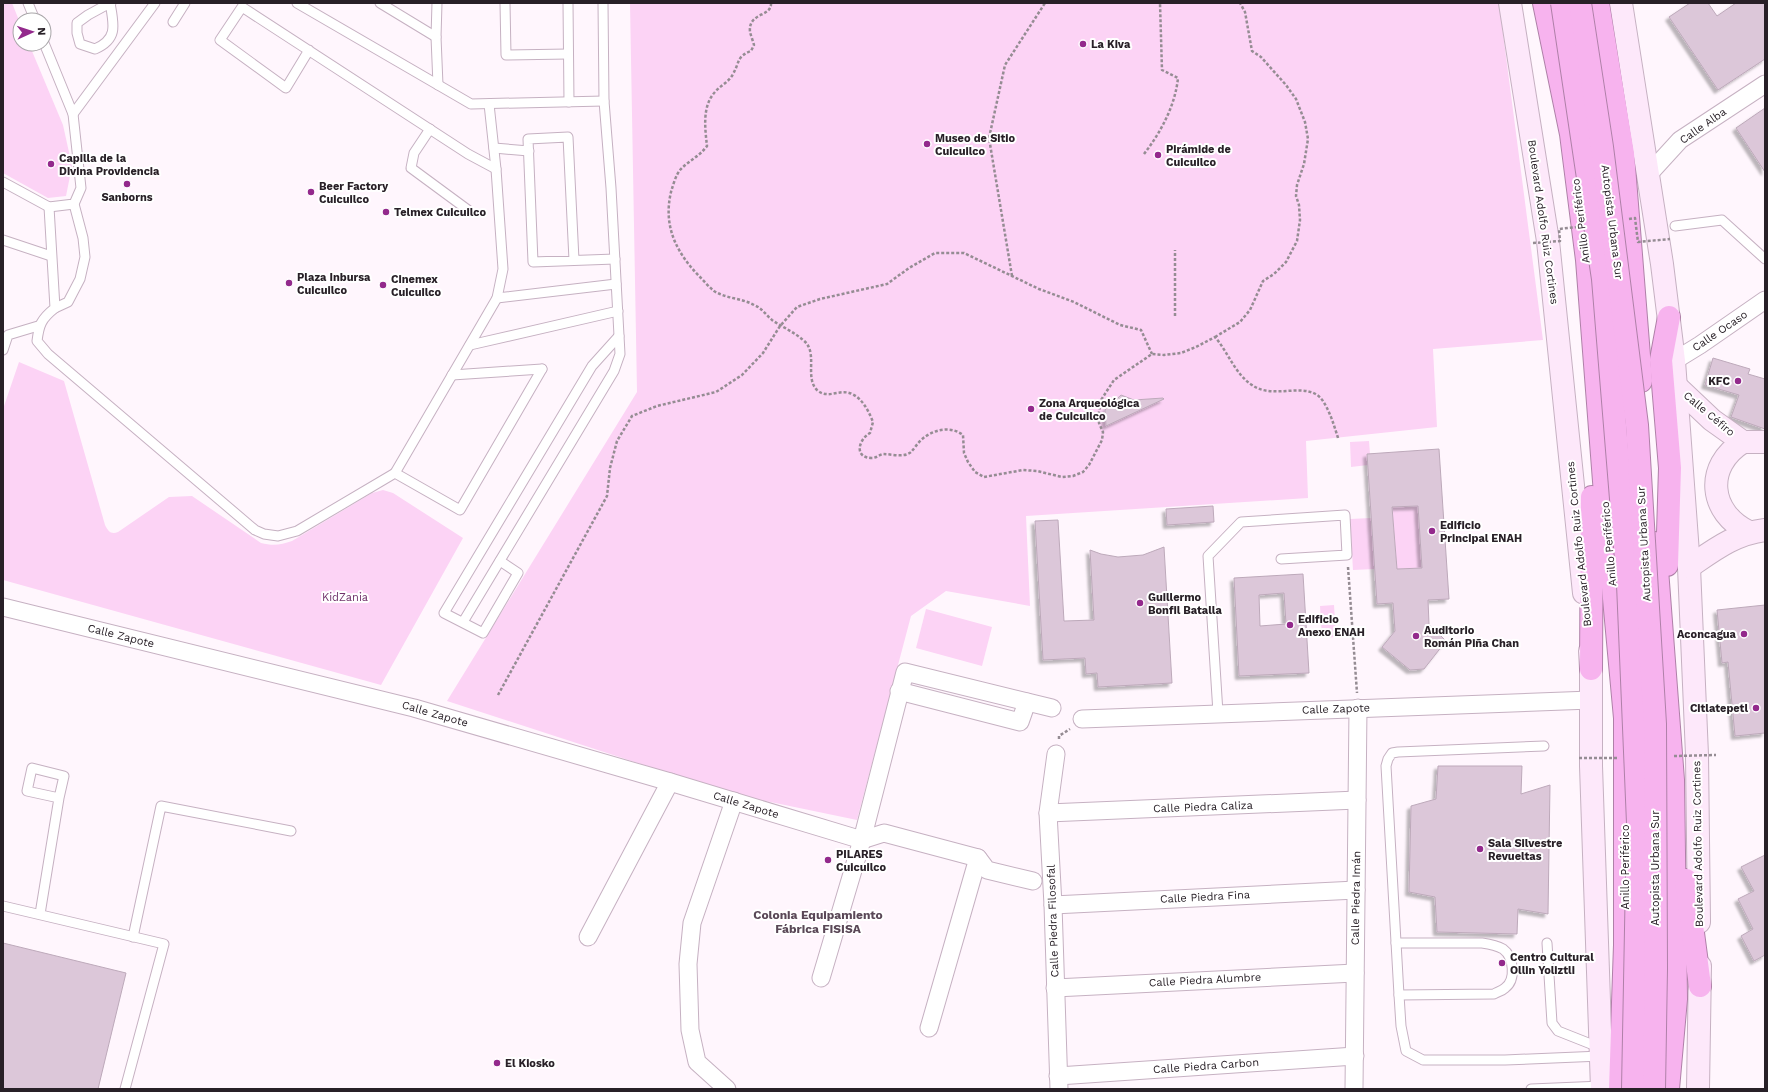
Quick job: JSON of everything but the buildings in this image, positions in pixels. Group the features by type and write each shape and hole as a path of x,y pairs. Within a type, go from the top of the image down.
{"highway":[{"path":"1536,3 1571,134"},
{"name":"Anillo Periférico","path":"1544,3 1571,134 1587,260 1592,336 1625,718 1625,945 1608,1088"},
{"name":"Autopista Urbana Sur","path":"1562,3 1603,279 1628,584 1638,823 1633,1089"},
{"name":"Autopista Urbana Sur","path":"1580,3 1602,147 1637,425 1655,724 1656,969 1654,1089"},
{"path":"1598,3 1623,154 1674,780 1700,986"},
{"path":"1665,674 1670,640 1667,564 1670,468 1661,360 1669,317"},
{"path":"1592,336 1592,669"},
{"path":"1668,1089 1676,999 1674,780"}],"main road":[{"name":"Boulevard Adolfo Ruiz Cortines","path":"1510,3 1548,241 1592,669 1592,774 1601,1052 1608,1088"},
{"name":"Boulevard Adolfo Ruiz Cortines","path":"1621,3 1669,317 1674,361 1689,567 1697,755 1700,986 1698,1089"},
{"name":"Calle Céfiro","path":"1676,386 1712,420 1743,442 1765,442"},
{"path":"1743,442 1734,447 1722,463 1718,472 1716,492 1724,512 1739,528 1757,531"},
{"path":"1689,567 1720,546 1757,531"}],"street":[{"name":"Calle Alba","path":"1648,175 1680,140 1765,84"},
{"name":"Calle Ocaso","path":"1674,361 1765,300"},
{"name":"Calle Zapote","path":"3,607 414,708 670,782 862,840"},
{"path":"820,978 862,840 899,691 1020,722 1026,702 1052,708"},
{"name":"Calle Zapote","path":"1082,719 1591,700"},
{"name":"Calle Piedra Imán","path":"1354,1089 1358,708"},
{"name":"Calle Piedra Filosofal","path":"1056,754 1048,813 1053,905 1059,1083"},
{"path":"588,937 670,782"},
{"name":"Calle Piedra Caliza","path":"1048,813 1357,800"},
{"path":"727,1089 697,1062 690,1030 688,964 692,923 734,801"},
{"path":"862,840 884,833 978,858 987,870 1033,881"},
{"path":"930,1028 978,858"},
{"name":"Calle Piedra Fina","path":"1053,905 1356,890"},
{"name":"Calle Piedra Alumbre","path":"1055,988 1355,973"},
{"name":"Calle Piedra Carbon","path":"1059,1083 1355,1056"}],"lane":[{"path":"110,3 113,30 106,44 95,48 80,44 77,33 77,23 110,3"},
{"path":"73,114 155,3"},
{"path":"173,22 185,3"},
{"path":"298,3 471,104 604,102"},
{"path":"380,3 436,37"},
{"path":"437,3 436,37 438,85"},
{"path":"505,3 506,55 568,54"},
{"path":"568,3 569,102"},
{"path":"463,622 614,371 620,354 611,188 604,102 603,3"},
{"path":"309,50 286,88 220,40 242,7 309,50 468,154 496,169"},
{"path":"48,52 73,114 81,188 74,204 83,238 85,257 80,279 68,302 55,308 46,315 38,326 37,342 48,354 255,530 264,534 278,536 297,531 395,473 497,298 504,269 489,104"},
{"path":"430,129 414,153 411,168 468,210"},
{"path":"574,260 568,138 528,139 533,262 615,259"},
{"path":"494,148 529,151"},
{"path":"3,182 49,207 74,204"},
{"path":"49,207 55,308"},
{"path":"1675,226 1722,220 1765,259"},
{"path":"3,240 51,256"},
{"path":"497,298 616,284"},
{"path":"470,345 618,311"},
{"path":"3,350 8,335 38,326"},
{"path":"500,561 518,573 483,633 444,613 592,366 619,336"},
{"path":"395,473 460,510 542,369 452,375"},
{"path":"1218,713 1208,556 1241,522 1345,515 1347,554 1281,559"},
{"path":"1544,746 1392,753 1388,759 1386,766 1398,995 1401,1026 1406,1051 1422,1060 1505,1060 1601,1052"},
{"path":"40,914 59,798"},
{"path":"133,937 160,806 291,831"},
{"path":"3,906 164,944 125,1089"},
{"path":"1396,943 1482,943 1494,945 1505,950 1512,963 1512,980 1505,988 1494,994 1398,995"},
{"path":"1547,943 1552,1023 1558,1031 1601,1052"},
{"path":"1531,1089 1608,1088"}],"path":[{"path":"771,3 768,12 758,16 752,21 750,32 754,45 751,51 743,54 729,80 714,92 708,102 705,117 707,146 700,155 680,170 673,185 668,205 670,227 680,252 685,262 714,291 734,300 754,305 780,326 804,340 810,347 813,380 816,389 823,394 842,392 852,393 860,400 868,410 874,422 870,433 863,437 860,445 860,452 866,457 874,458 880,455 906,454 911,452 922,439 932,432 946,429 957,430 963,435 964,453 968,462 975,472 984,477 1023,470 1062,476 1073,476 1083,472 1092,461 1102,440 1103,432 1099,423 1098,412 1101,400 1114,380 1134,368 1152,354 1164,355 1181,353 1196,347 1240,322 1250,310 1263,281 1274,274 1286,262 1297,241 1300,220 1299,205 1296,196 1297,185 1304,164 1308,139 1305,122 1296,99 1286,85 1261,57 1252,51 1244,12 1240,3"},
{"path":"1012,276 989,138 1005,65 1045,3"},
{"path":"1144,154 1159,136 1174,100 1177,88 1178,78 1162,70 1160,3"},
{"path":"1175,250 1175,316"},
{"path":"498,695 607,496 610,468 617,441 632,416 658,406 716,392 742,375 763,353 780,326 797,307 820,299 887,284 909,268 935,253 964,253 1039,289 1074,302 1120,325 1141,330 1152,354"},
{"path":"1215,337 1223,345 1238,371 1251,385 1263,391 1310,391 1322,400 1331,416 1338,438"},
{"path":"1348,571 1358,708"}],"green space":[{"path":"3,3 12,3 16,12 12,12 12,52 32,52 63,125 72,166 66,196 48,198 3,173"},
{"name":"Zona Arqueológica de Cuicuilco","path":"630,3 1499,3 1543,340 1433,349 1437,427 1306,441 1308,498 1026,516 1030,606 946,591 911,616 857,820 736,795 447,701 637,392"},
{"name":"KidZania","path":"19,362 64,381 105,525 112,533 118,532 169,497 192,496 261,543 269,545 281,544 292,541 372,493 383,490 393,493 463,538 381,685 3,580 3,409"},
{"path":"1369,441 1370,454 1367,454 1368,465 1351,467 1350,442"},
{"path":"1418,506 1422,568 1397,569 1392,507"},
{"path":"1371,518 1375,569 1353,570 1350,519"},
{"path":"1334,605 1336,637 1322,638 1320,606"},
{"path":"926,609 992,627 982,666 916,648"}],"place":[{"name":"La Kiva","path":"1083,44"},
{"name":"Museo de Sitio Cuicuilco","path":"927,144"},
{"name":"Pirámide de Cuicuilco","path":"1158,155"},
{"name":"Capilla de la Divina Providencia","path":"51,164"},
{"name":"Sanborns","path":"127,184"},
{"name":"Beer Factory Cuicuilco","path":"311,192"},
{"name":"Telmex Cuicuilco","path":"386,212"},
{"name":"Plaza Inbursa Cuicuilco","path":"289,283"},
{"name":"Cinemex Cuicuilco","path":"383,285"},
{"name":"KFC","path":"1738,381"},
{"name":"Zona Arqueológica de Cuicuilco","path":"1031,409"},
{"name":"Edificio Principal ENAH","path":"1432,531"},
{"name":"Guillermo Bonfil Batalla","path":"1140,603"},
{"name":"Edificio Anexo ENAH","path":"1290,625"},
{"name":"Aconcagua","path":"1744,634"},
{"name":"Auditorio Román Piña Chan","path":"1416,636"},
{"name":"Citlatepetl","path":"1756,708"},
{"name":"Sala Silvestre Revueltas","path":"1480,849"},
{"name":"PILARES Cuicuilco","path":"828,860"},
{"name":"Centro Cultural Ollin Yoliztli","path":"1502,963"},
{"name":"El Kiosko","path":"497,1063"}],"district":[{"name":"Colonia Equipamiento Fábrica FISISA","path":"818,922"}]}
